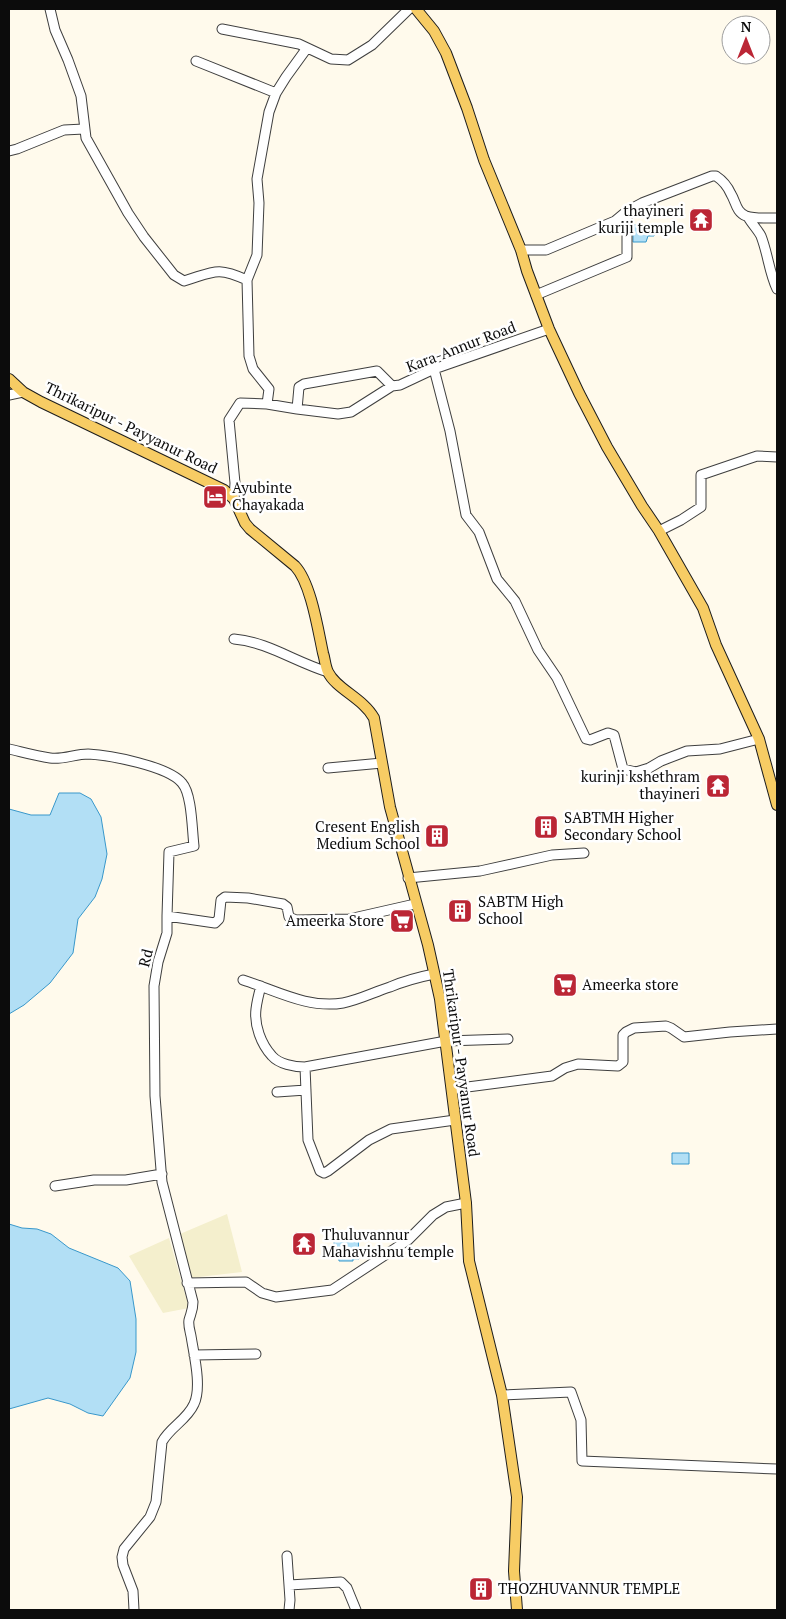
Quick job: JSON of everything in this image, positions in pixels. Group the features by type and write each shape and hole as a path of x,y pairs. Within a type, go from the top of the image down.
{"main road":[{"path":"416,9 434,31 446,52 484,160 521,250 549,329 606,447 659,530 703,608 716,645 759,739 777,805"},
{"name":"Thrikaripur - Payyanur Road","path":"9,379 22,392 224,490 234,499"},
{"path":"234,499 245,523 250,529 301,573 314,613 328,672"},
{"name":"Thrikaripur - Payyanur Road","path":"328,672 338,684 369,709 374,718 390,807 434,974 446,1041 466,1203 469,1261 502,1395 516,1497 514,1571 517,1610"}],"street":[{"path":"50,9 55,30 81,96 86,138 144,237 177,278 184,281 217,270 230,272 247,280"},
{"path":"222,29 299,44 330,59 348,60 372,45 409,9"},
{"path":"267,404 268,389 253,370 249,356 247,280 257,255 259,203 257,180 268,112 276,93 307,48"},
{"path":"196,61 276,93"},
{"path":"9,151 64,130 84,129"},
{"path":"521,250 546,250 615,222 626,211 692,182 716,176 731,193 737,208 742,214 748,217 777,218"},
{"path":"536,294 626,258 626,211"},
{"path":"748,217 760,235 777,289"},
{"name":"Kara-Annur Road","path":"297,409 299,387 304,384 377,371 392,386 400,386 434,369 549,329"},
{"path":"434,369 450,431 466,515 479,532 497,579 515,601 538,650 557,678 586,739 590,740 608,733 614,735 623,769 636,772 687,751 720,749 759,739"},
{"path":"234,499 236,483 229,420 240,402 338,414 352,412 392,386"},
{"path":"9,395 22,392"},
{"path":"659,530 681,520 701,507 701,475 757,456 777,457"},
{"path":"234,638 249,640 276,649 300,662 328,672"},
{"name":"Rd","path":"9,749 50,758 87,754 134,761 168,773 183,784 188,795 194,846 169,852 167,933 158,962 154,986 155,1096 162,1174 187,1284 193,1302 193,1311 189,1321 197,1396 196,1401 184,1419 172,1427 162,1442 156,1502 150,1517 124,1550 122,1557 123,1565 133,1591 134,1610"},
{"path":"328,768 382,763"},
{"path":"408,878 480,871 552,855 584,853"},
{"path":"167,916 215,923 219,919 221,900 225,897 248,898 283,904 287,907 289,917 296,920 349,919 415,904"},
{"path":"243,980 284,996 305,1001 342,1003 434,974"},
{"path":"261,986 256,1009 256,1020 262,1040 273,1058 294,1067 305,1067 446,1041 508,1039"},
{"path":"452,1089 552,1076 565,1068 578,1064 618,1066 623,1062 623,1035 634,1028 666,1026 684,1037 777,1029"},
{"path":"305,1067 308,1140 320,1171 324,1173 369,1140 391,1130 455,1120"},
{"path":"277,1092 306,1090"},
{"path":"55,1186 94,1180 126,1180 162,1174"},
{"path":"187,1284 246,1282 262,1294 276,1297 332,1290 408,1240 433,1215 446,1207 466,1203"},
{"path":"194,1355 256,1354"},
{"path":"502,1395 570,1392 581,1420 582,1461 777,1469"},
{"path":"287,1556 289,1610"},
{"path":"289,1585 341,1582 347,1588 356,1610"}],"shaded area":[{"path":"227,1214 242,1272 190,1278 180,1234"},
{"path":"169,1238 189,1308 163,1313 129,1256"}],"water":[{"path":"633,225 652,225 652,227 658,227 658,233 654,236 648,236 646,242 633,242"},
{"path":"59,793 80,793 91,799 101,817 107,854 102,879 95,897 78,919 73,953 50,983 24,1005 9,1014 9,809 31,815 50,815"},
{"path":"672,1153 689,1153 689,1164 672,1164"},
{"path":"9,1224 22,1228 37,1229 51,1234 69,1248 118,1268 130,1281 136,1319 136,1352 130,1378 103,1416 88,1413 70,1404 48,1398 9,1409"},
{"path":"358,1232 359,1259 339,1261 338,1249 334,1248 334,1236 337,1236 337,1233"}],"place":[{"name":"thayineri kuriji temple","path":"701,220"},
{"name":"Ayubinte Chayakada","path":"215,497"},
{"name":"kurinji kshethram thayineri","path":"718,786"},
{"name":"SABTMH Higher Secondary School","path":"546,827"},
{"name":"Cresent English Medium School","path":"437,836"},
{"name":"SABTM High School","path":"460,911"},
{"name":"Ameerka Store","path":"402,921"},
{"name":"Ameerka store","path":"565,985"},
{"name":"Thuluvannur Mahavishnu temple","path":"304,1244"},
{"name":"THOZHUVANNUR TEMPLE","path":"481,1589"}]}
